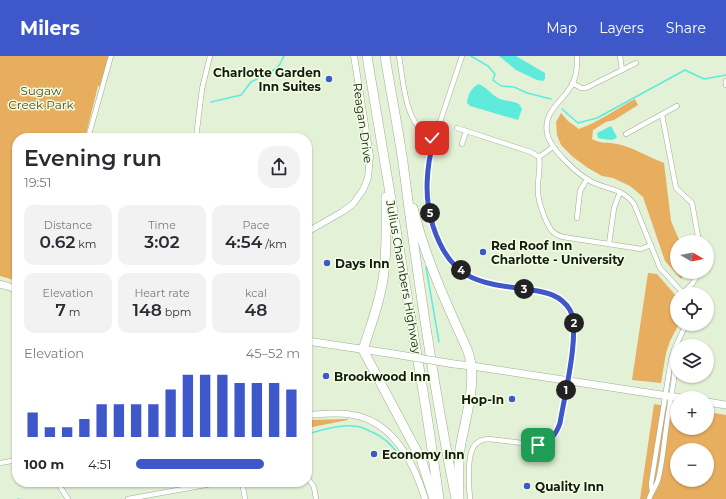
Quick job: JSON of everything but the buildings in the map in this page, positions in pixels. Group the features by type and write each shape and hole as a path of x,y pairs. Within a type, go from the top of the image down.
{"highway":[{"name":"Julius Chambers Highway","path":"367,56 423,390 439,499"},
{"name":"Julius Chambers Highway","path":"385,56 404,168 411,228 442,425 456,499"},
{"path":"404,168 421,236 445,300 469,353 472,366 472,377 460,451 459,499"},
{"path":"386,174 386,237 384,273 378,302 364,350 421,459 434,499"}],"main road":[{"path":"0,284 12,288"},
{"path":"312,342 668,396"},
{"path":"714,403 726,405"}],"street":[{"path":"89,133 111,56"},
{"path":"197,133 202,89 210,56"},
{"name":"Reagan Drive","path":"312,229 353,204 363,190 368,178 370,156 354,56"},
{"path":"400,56 405,94 413,118 424,133 434,140"},
{"path":"462,56 434,140 429,163 428,195 431,220 441,248 455,266 475,280 488,284 547,292 557,297 565,304 571,314 574,330 567,381 558,429 550,439 540,444 532,445 484,439 480,441 473,447 470,465 470,499"},
{"path":"577,56 576,73 572,83 568,91 552,109 548,116 546,129 550,142 564,159 587,179 620,192 630,198 634,204 660,268 677,287"},
{"path":"620,56 622,70"},
{"path":"572,83 581,88 586,88 636,64"},
{"path":"626,134 677,106"},
{"path":"662,115 676,188 692,203 698,235"},
{"path":"457,128 531,152 539,157"},
{"path":"462,144 466,131"},
{"path":"539,157 553,147"},
{"path":"539,157 540,166 538,197 552,231 563,237 641,249 651,245"},
{"path":"577,218 582,187 587,179"},
{"path":"609,244 614,208 620,192"},
{"path":"689,287 695,279"},
{"path":"649,499 652,491 652,477 668,396 674,350 683,331"},
{"path":"312,415 352,415 370,420 384,428 397,441 408,458 425,499"},
{"path":"0,463 12,461"},
{"path":"312,485 316,499"},
{"path":"61,487 68,499"},
{"path":"128,499 194,487"},
{"path":"243,487 245,499"}],"green space":[{"name":"Sugaw Creek Park","path":"0,56 113,56 104,87 98,86 86,133 12,133 12,280 0,276"},
{"path":"635,99 638,105 614,120 606,122 593,130 592,139 598,142 629,147 664,163 671,221 677,235 670,235 670,267 665,261 643,197 630,186 613,178 602,176 588,168 573,157 561,145 557,135 556,122 561,113 568,121 579,129"},
{"path":"648,273 657,274 670,289 670,331 675,331 670,339 666,353 661,383 632,380"},
{"path":"654,404 670,407 670,435 714,435 714,413 726,415 726,499 640,499"},
{"path":"348,419 312,427 312,420"}],"water":[{"path":"499,56 516,56 545,73 545,79 543,81 537,80 516,70"},
{"path":"478,84 500,99 519,104 522,109 518,120 470,106 467,103 469,94"},
{"path":"611,126 617,137 615,139 611,140 598,138 597,133"}],"waterway":[{"path":"211,102 241,95 251,82 265,73 277,68 284,56"},
{"path":"471,56 488,66 495,74 493,80 501,86 514,87 527,93 551,99"},
{"path":"562,109 578,123 597,118 685,70 704,79 726,75"},
{"path":"426,267 439,342"},
{"path":"312,433 335,427 357,426 380,436 391,445 400,456"}],"place":[{"name":"Charlotte Garden Inn Suites","path":"329,79"},
{"name":"Red Roof Inn Charlotte - University","path":"483,252"},
{"name":"Days Inn","path":"327,263"},
{"name":"Brookwood Inn","path":"326,376"},
{"name":"Hop-In","path":"512,399"},
{"name":"Economy Inn","path":"374,454"},
{"name":"Quality Inn","path":"527,486"}],"route":[{"path":"432,138 434,140 428,176 429,209 436,236 441,248 448,258 455,266 475,280 488,284 544,291 560,299 570,310 574,323 574,334 570,372 567,381 560,423 555,434 550,439 538,445"}]}
